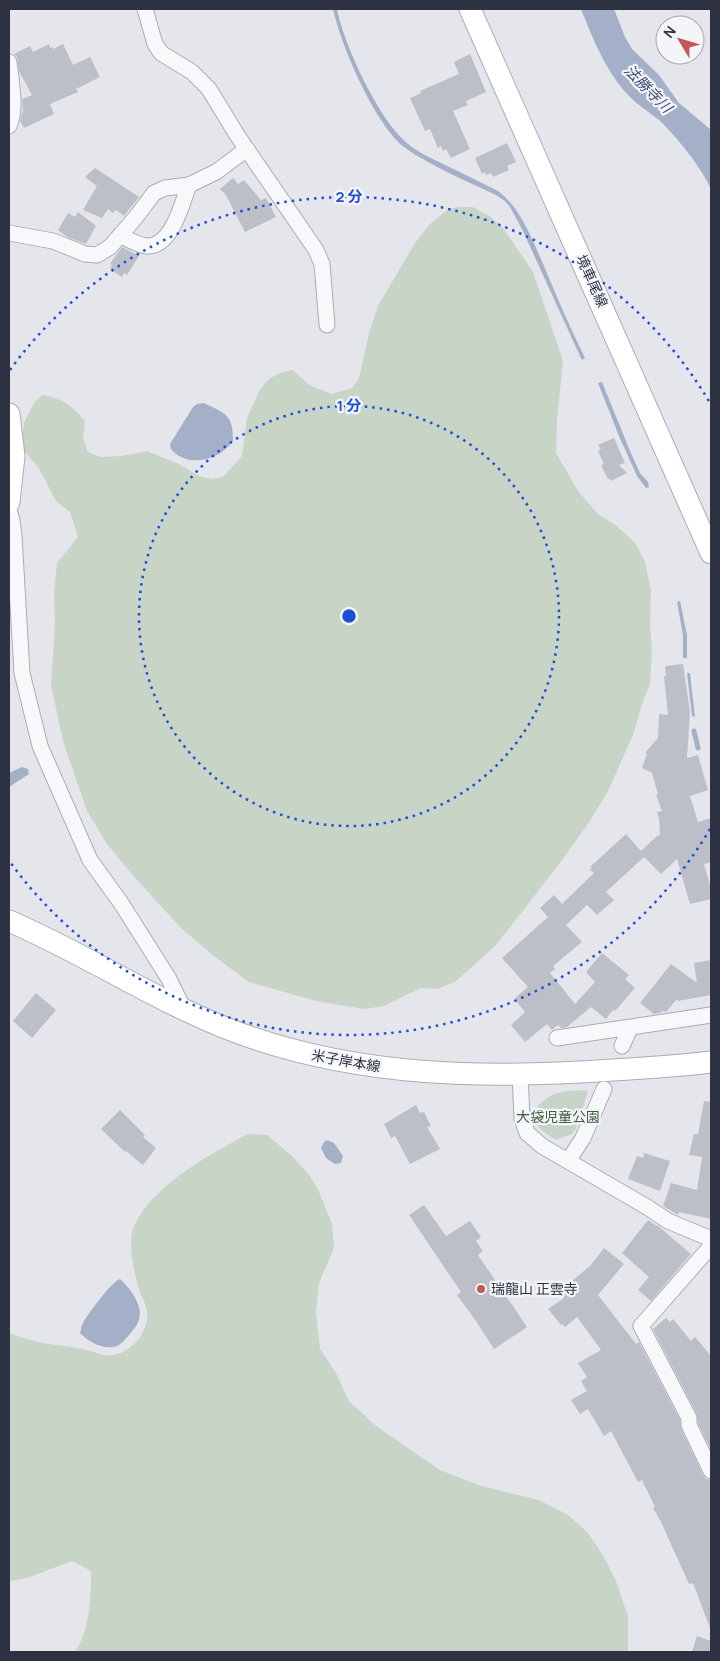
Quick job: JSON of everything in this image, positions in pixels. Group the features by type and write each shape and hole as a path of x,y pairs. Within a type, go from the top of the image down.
{"main road":[{"name":"境車尾線","path":"470,9 711,554"},
{"path":"9,414 14,456 9,502"},
{"name":"米子岸本線","path":"9,921 67,948 183,1008 235,1031 272,1044 362,1065 417,1072 562,1074 711,1062"}],"street":[{"path":"145,9 155,44 160,53 192,72 208,89 246,149 316,250 322,264 327,325"},
{"path":"9,62 13,99 9,126"},
{"path":"9,233 53,241 85,254 97,255 110,247 154,193 164,188 189,185 216,172 246,149"},
{"path":"120,235 145,246 152,246 167,237 175,223 189,185"},
{"path":"9,510 14,536 22,673 40,746 90,860 121,903 170,979 183,1008"},
{"path":"557,1038 711,1015"},
{"path":"622,1046 630,1028"},
{"path":"520,1074 522,1119 527,1133 542,1146 668,1221 711,1239"},
{"path":"568,1161 583,1138 604,1089"},
{"path":"711,1246 641,1326 689,1418 689,1425 711,1471"}],"green space":[{"path":"458,207 473,207 491,217 503,228 533,272 563,361 557,420 556,453 578,491 598,514 617,526 636,544 645,562 651,591 650,625 652,649 650,684 633,735 608,791 590,821 565,856 494,947 455,982 437,989 421,988 384,1006 364,1009 316,1001 249,982 215,957 181,928 107,844 87,811 63,741 51,685 55,623 54,593 57,563 78,537 70,512 56,501 39,468 24,451 22,440 24,423 34,403 42,395 56,398 66,403 85,421 83,438 88,452 100,457 122,456 147,451 179,464 199,476 213,479 224,476 242,456 247,418 260,389 270,378 293,370 309,385 332,394 352,388 359,378 369,333 378,306 415,243 429,225 447,210"},
{"name":"大袋児童公園","path":"587,1090 576,1128 572,1134 556,1140 536,1124 534,1114 548,1097 563,1092"},
{"path":"248,1134 267,1135 291,1155 310,1176 319,1192 332,1224 334,1248 319,1283 316,1312 320,1349 336,1373 349,1401 376,1426 440,1470 481,1486 539,1500 568,1515 588,1533 603,1555 616,1581 628,1616 628,1652 75,1652 87,1624 91,1571 72,1561 27,1578 9,1581 9,1333 34,1341 83,1349 98,1354 113,1355 127,1350 143,1333 147,1318 132,1257 131,1240 134,1226 143,1211 169,1184 200,1161"}],"water":[{"path":"333,9 337,9 347,42 364,81 374,100 396,132 420,152 498,191 514,207 530,236 585,358 582,360 523,231 510,207 496,195 425,161 404,147 393,136 371,103 351,63"},
{"name":"法勝寺川","path":"581,9 614,9 632,49 659,75 679,103 711,130 711,190 696,163 681,143 659,120 629,96 613,76 595,43"},
{"path":"602,382 630,451 649,487 646,488 637,476 619,436 598,383"},
{"path":"204,403 227,416 232,425 233,441 227,448 212,457 203,460 186,459 171,449 170,444 193,407"},
{"path":"680,601 687,635 687,658 683,658 683,635 677,602"},
{"path":"687,673 690,673 695,717 692,716"},
{"path":"22,767 28,769 29,774 9,787 9,773"},
{"path":"327,1140 334,1143 343,1156 341,1163 335,1164 326,1158 321,1148"},
{"path":"120,1279 130,1290 139,1307 138,1322 119,1345 103,1347 83,1336 80,1333 81,1327 88,1314 100,1299"}],"building":[{"path":"49,44 50,48 52,47 53,49 63,44 73,65 90,57 100,77 76,89 78,92 50,104 54,114 24,128 20,121 23,112 22,99 32,95 19,71 17,57 14,54 30,46 33,52"},
{"path":"470,54 486,92 466,101 468,105 453,111 470,149 451,158 446,149 443,151 441,146 438,148 430,129 425,131 410,98 421,93 420,91 459,74 454,62"},
{"path":"507,143 516,162 507,166 509,170 493,177 491,173 486,175 485,172 482,174 475,158"},
{"path":"95,168 139,197 124,216 116,210 113,213 108,209 102,218 83,210 97,186 85,177"},
{"path":"233,178 238,184 244,180 261,200 266,198 276,217 245,232 226,195 220,189"},
{"path":"78,212 96,226 86,244 69,238 58,230 68,213 75,217"},
{"path":"122,247 139,256 127,275 124,273 122,277 110,269 112,265 110,264"},
{"path":"614,438 625,463 619,465 627,473 611,481 601,465 604,464 598,451 601,449 598,445"},
{"path":"683,664 690,712 687,758 698,755 708,790 690,796 698,822 711,818 711,862 704,864 711,889 711,899 690,904 677,859 661,874 644,857 606,892 614,900 597,915 587,905 566,925 582,942 553,966 555,969 550,973 575,1004 595,982 586,972 602,953 629,975 625,979 635,988 606,1019 591,1007 567,1027 561,1028 558,1025 552,1030 547,1024 525,1042 511,1025 525,1012 515,998 528,987 502,958 548,917 540,908 554,895 562,904 594,873 590,870 592,868 590,867 626,834 641,851 660,835 657,812 662,811 656,795 658,794 652,773 642,768 647,754 645,753 658,738 659,714 668,715 664,676 666,676 665,667"},
{"path":"711,960 711,995 678,1001 677,999 666,1012 662,1011 654,1014 640,1003 671,964 697,983 694,963"},
{"path":"36,993 56,1010 32,1038 13,1021"},
{"path":"704,1101 711,1102 711,1219 679,1212 678,1215 663,1206 671,1183 697,1190 702,1157 689,1155 694,1134 698,1134"},
{"path":"416,1105 420,1113 424,1112 431,1126 427,1127 440,1149 410,1164 395,1136 391,1138 384,1124"},
{"path":"120,1110 145,1135 143,1137 156,1148 143,1165 125,1152 101,1129"},
{"path":"644,1153 670,1161 660,1191 628,1179 637,1156 643,1158"},
{"path":"424,1205 446,1236 470,1221 481,1237 476,1241 483,1251 478,1255 527,1327 494,1349 457,1295 461,1292 409,1215"},
{"path":"648,1220 657,1225 691,1254 651,1301 638,1290 649,1277 622,1253"},
{"path":"604,1248 624,1264 598,1295 636,1344 639,1342 680,1420 681,1429 703,1475 706,1479 711,1480 711,1628 693,1583 689,1584 653,1508 655,1507 642,1480 638,1482 611,1431 604,1436 588,1409 580,1414 571,1400 587,1391 581,1381 587,1377 578,1363 601,1350 577,1317 565,1327 563,1324 561,1325 548,1309 564,1298 559,1292 591,1265"},
{"path":"666,1318 670,1322 673,1319 691,1341 695,1337 711,1356 711,1450 698,1423 697,1414 653,1329"},
{"path":"697,1636 711,1641 711,1652 692,1652"}],"waterway":[{"path":"694,731 698,748"}],"place":[{"name":"瑞龍山 正雲寺","path":"481,1289"}]}
